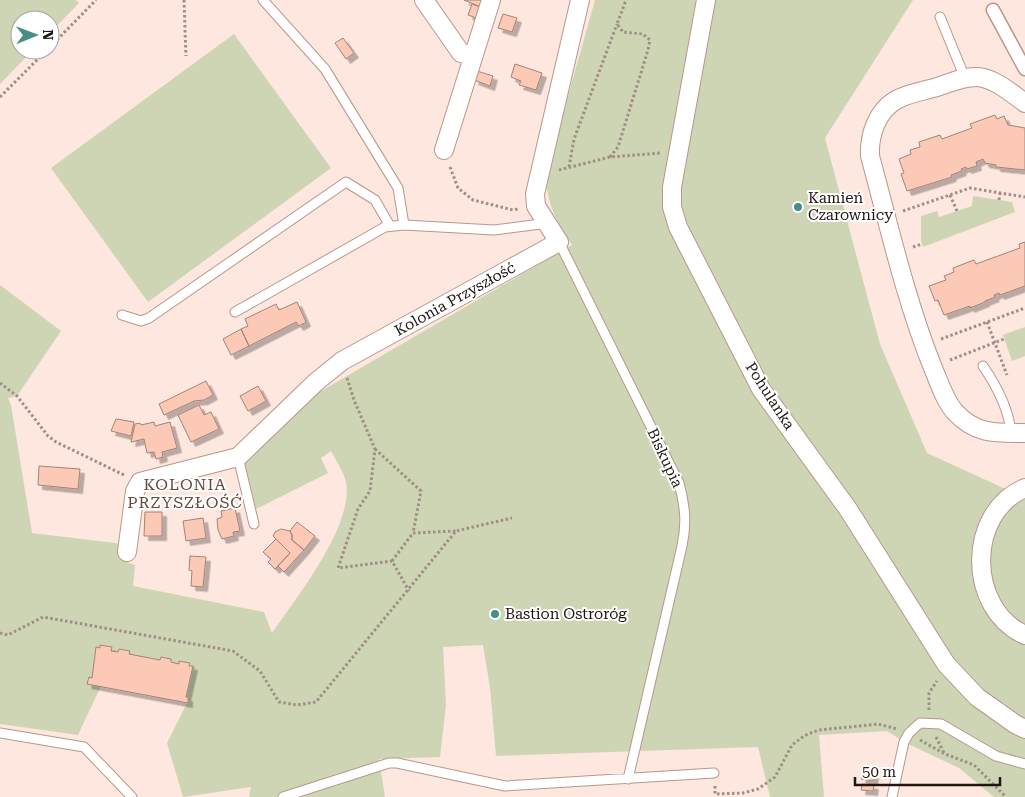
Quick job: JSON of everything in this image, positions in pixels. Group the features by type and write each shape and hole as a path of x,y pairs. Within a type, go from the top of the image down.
{"street":[{"path":"424,0 461,52 473,55"},
{"path":"444,150 491,0"},
{"path":"559,242 536,206 535,194 580,0"},
{"name":"Pohulanka","path":"706,0 672,187 672,207 678,228 761,389 848,509 946,664 977,697 1025,729"},
{"path":"994,10 1025,69"},
{"path":"1018,433 985,432 974,428 954,412 948,401 921,337 870,156 871,134 878,119 886,107 897,99 965,78 979,78 992,81 1025,103"},
{"name":"Kolonia Przyszłość","path":"140,482 238,457 316,382 342,361 559,242"},
{"path":"127,552 135,491 140,482"},
{"path":"1025,488 1005,501 992,517 985,534 981,569 983,584 989,600 1008,624 1025,635"}],"lane":[{"path":"263,0 325,69 398,188 404,225"},
{"path":"940,17 965,78"},
{"path":"122,315 141,321 149,318 346,182 375,200 390,226"},
{"path":"235,312 385,227 404,225 494,230 548,224"},
{"name":"Biskupia","path":"559,242 679,483 685,504 686,526 682,546 628,779"},
{"path":"983,366 994,381 1010,423 1018,433"},
{"path":"238,457 254,524"},
{"path":"892,797 904,742 909,733 920,723 941,724 996,756 1025,764"},
{"path":"0,733 84,747 132,797"},
{"path":"284,797 389,763 397,763 505,786 714,773"}],"path":[{"path":"60,37 96,0"},
{"path":"184,0 186,56"},
{"path":"569,167 574,139 626,0"},
{"path":"610,157 618,147 650,40 643,34 623,32 617,24"},
{"path":"0,97 37,60"},
{"path":"444,150 458,188 473,200 514,210 536,206"},
{"path":"539,171 554,171 610,157 679,151"},
{"path":"896,214 970,188 1025,197"},
{"path":"999,200 1000,192"},
{"path":"950,195 957,211"},
{"path":"935,338 941,339 1025,308"},
{"path":"941,339 944,346"},
{"path":"947,353 950,360 1004,339"},
{"path":"342,361 354,400 375,449 421,491 413,533 392,561 338,568 358,509 370,490 375,449"},
{"path":"0,383 18,396 48,436 56,442 140,482"},
{"path":"413,533 456,531 512,518"},
{"path":"0,634 8,635 43,617 233,651 260,671 279,702 297,706 316,702 456,531"},
{"path":"392,561 409,590"},
{"path":"929,693 936,682"},
{"path":"714,773 715,794 743,793 758,789 775,777 792,745 804,736 818,730 878,724 909,733 945,754 974,765 1006,797"}],"green space":[{"path":"0,0 76,0 79,3 60,23 60,10 10,10 10,60 23,60 0,84"},
{"path":"595,0 913,0 825,138 880,344 927,453 1025,498 1025,797 994,797 959,768 904,742 887,731 819,735 824,797 770,797 758,747 496,756 490,688 483,645 443,647 446,705 440,757 379,759 385,797 249,797 251,787 183,797 167,743 187,703 101,686 78,735 0,724 0,285 61,331 17,396 8,398 11,405 32,533 123,544 121,560 135,565 133,586 264,612 272,633 321,561 332,540 341,519 346,500 346,482 331,451 321,458 328,473 256,509 244,464 304,401 572,245 550,204 546,174"},
{"path":"234,34 331,168 148,302 51,168"},
{"path":"973,196 1012,202 1015,212 923,247 921,241 921,216 937,211 939,217 972,206"},
{"path":"1025,327 1025,356 1012,361 1003,335"}],"building":[{"path":"464,0 485,0 483,8"},
{"path":"472,4 483,8 479,19 468,15"},
{"path":"503,14 517,18 512,32 498,28"},
{"path":"343,38 354,53 346,59 335,43"},
{"path":"515,64 542,73 536,90 519,85 521,81 511,77"},
{"path":"477,71 493,76 490,86 474,80"},
{"path":"995,115 997,119 1004,116 1008,125 1025,128 1025,170 996,167 996,165 985,163 983,159 976,162 977,166 961,169 962,171 951,175 952,177 907,191 901,174 904,173 899,159 911,154 910,150 920,147 919,142 940,135 942,139 972,128 970,124"},
{"path":"1025,242 1025,286 1000,295 999,293 994,295 995,297 970,308 970,306 944,315 938,300 935,301 929,286 946,280 944,276 954,272 953,268 974,260 976,264 1020,248 1019,244"},
{"path":"297,302 306,322 299,326 296,322 249,346 241,329 248,326 245,319 276,304 279,310"},
{"path":"241,329 249,346 231,355 223,339"},
{"path":"206,381 213,395 204,400 194,401 164,415 159,404"},
{"path":"258,386 266,401 248,411 240,396"},
{"path":"199,405 204,415 211,412 219,429 191,442 178,415"},
{"path":"116,419 134,422 131,436 111,431"},
{"path":"154,422 155,426 170,422 177,448 162,452 163,457 156,459 154,452 147,453 144,439 131,442 135,424 140,423 141,425"},
{"path":"39,466 80,469 78,489 38,485"},
{"path":"235,508 240,531 233,532 234,536 222,539 218,530 217,519 222,517 221,511"},
{"path":"145,512 162,512 162,536 144,536"},
{"path":"203,518 206,538 186,541 183,521"},
{"path":"297,522 315,536 304,550 292,540 290,531"},
{"path":"281,529 290,531 292,540 304,550 284,572 278,566 290,553 273,536 275,532"},
{"path":"276,539 290,553 275,569 268,562 271,559 263,552"},
{"path":"190,556 206,557 203,587 191,586"},
{"path":"100,645 112,647 111,651 118,652 119,649 130,651 129,654 160,660 161,657 171,659 171,662 179,664 179,661 190,663 189,666 193,666 186,697 188,697 188,703 87,684 89,677 92,678 96,647 100,648"},
{"path":"863,772 874,774 873,781 861,779"},
{"path":"862,784 874,785 873,791 861,790"}],"place":[{"name":"Kamień Czarownicy","path":"798,207"},
{"name":"Bastion Ostroróg","path":"495,614"}],"district":[{"name":"KOLONIA PRZYSZŁOŚĆ","path":"185,493"}]}
